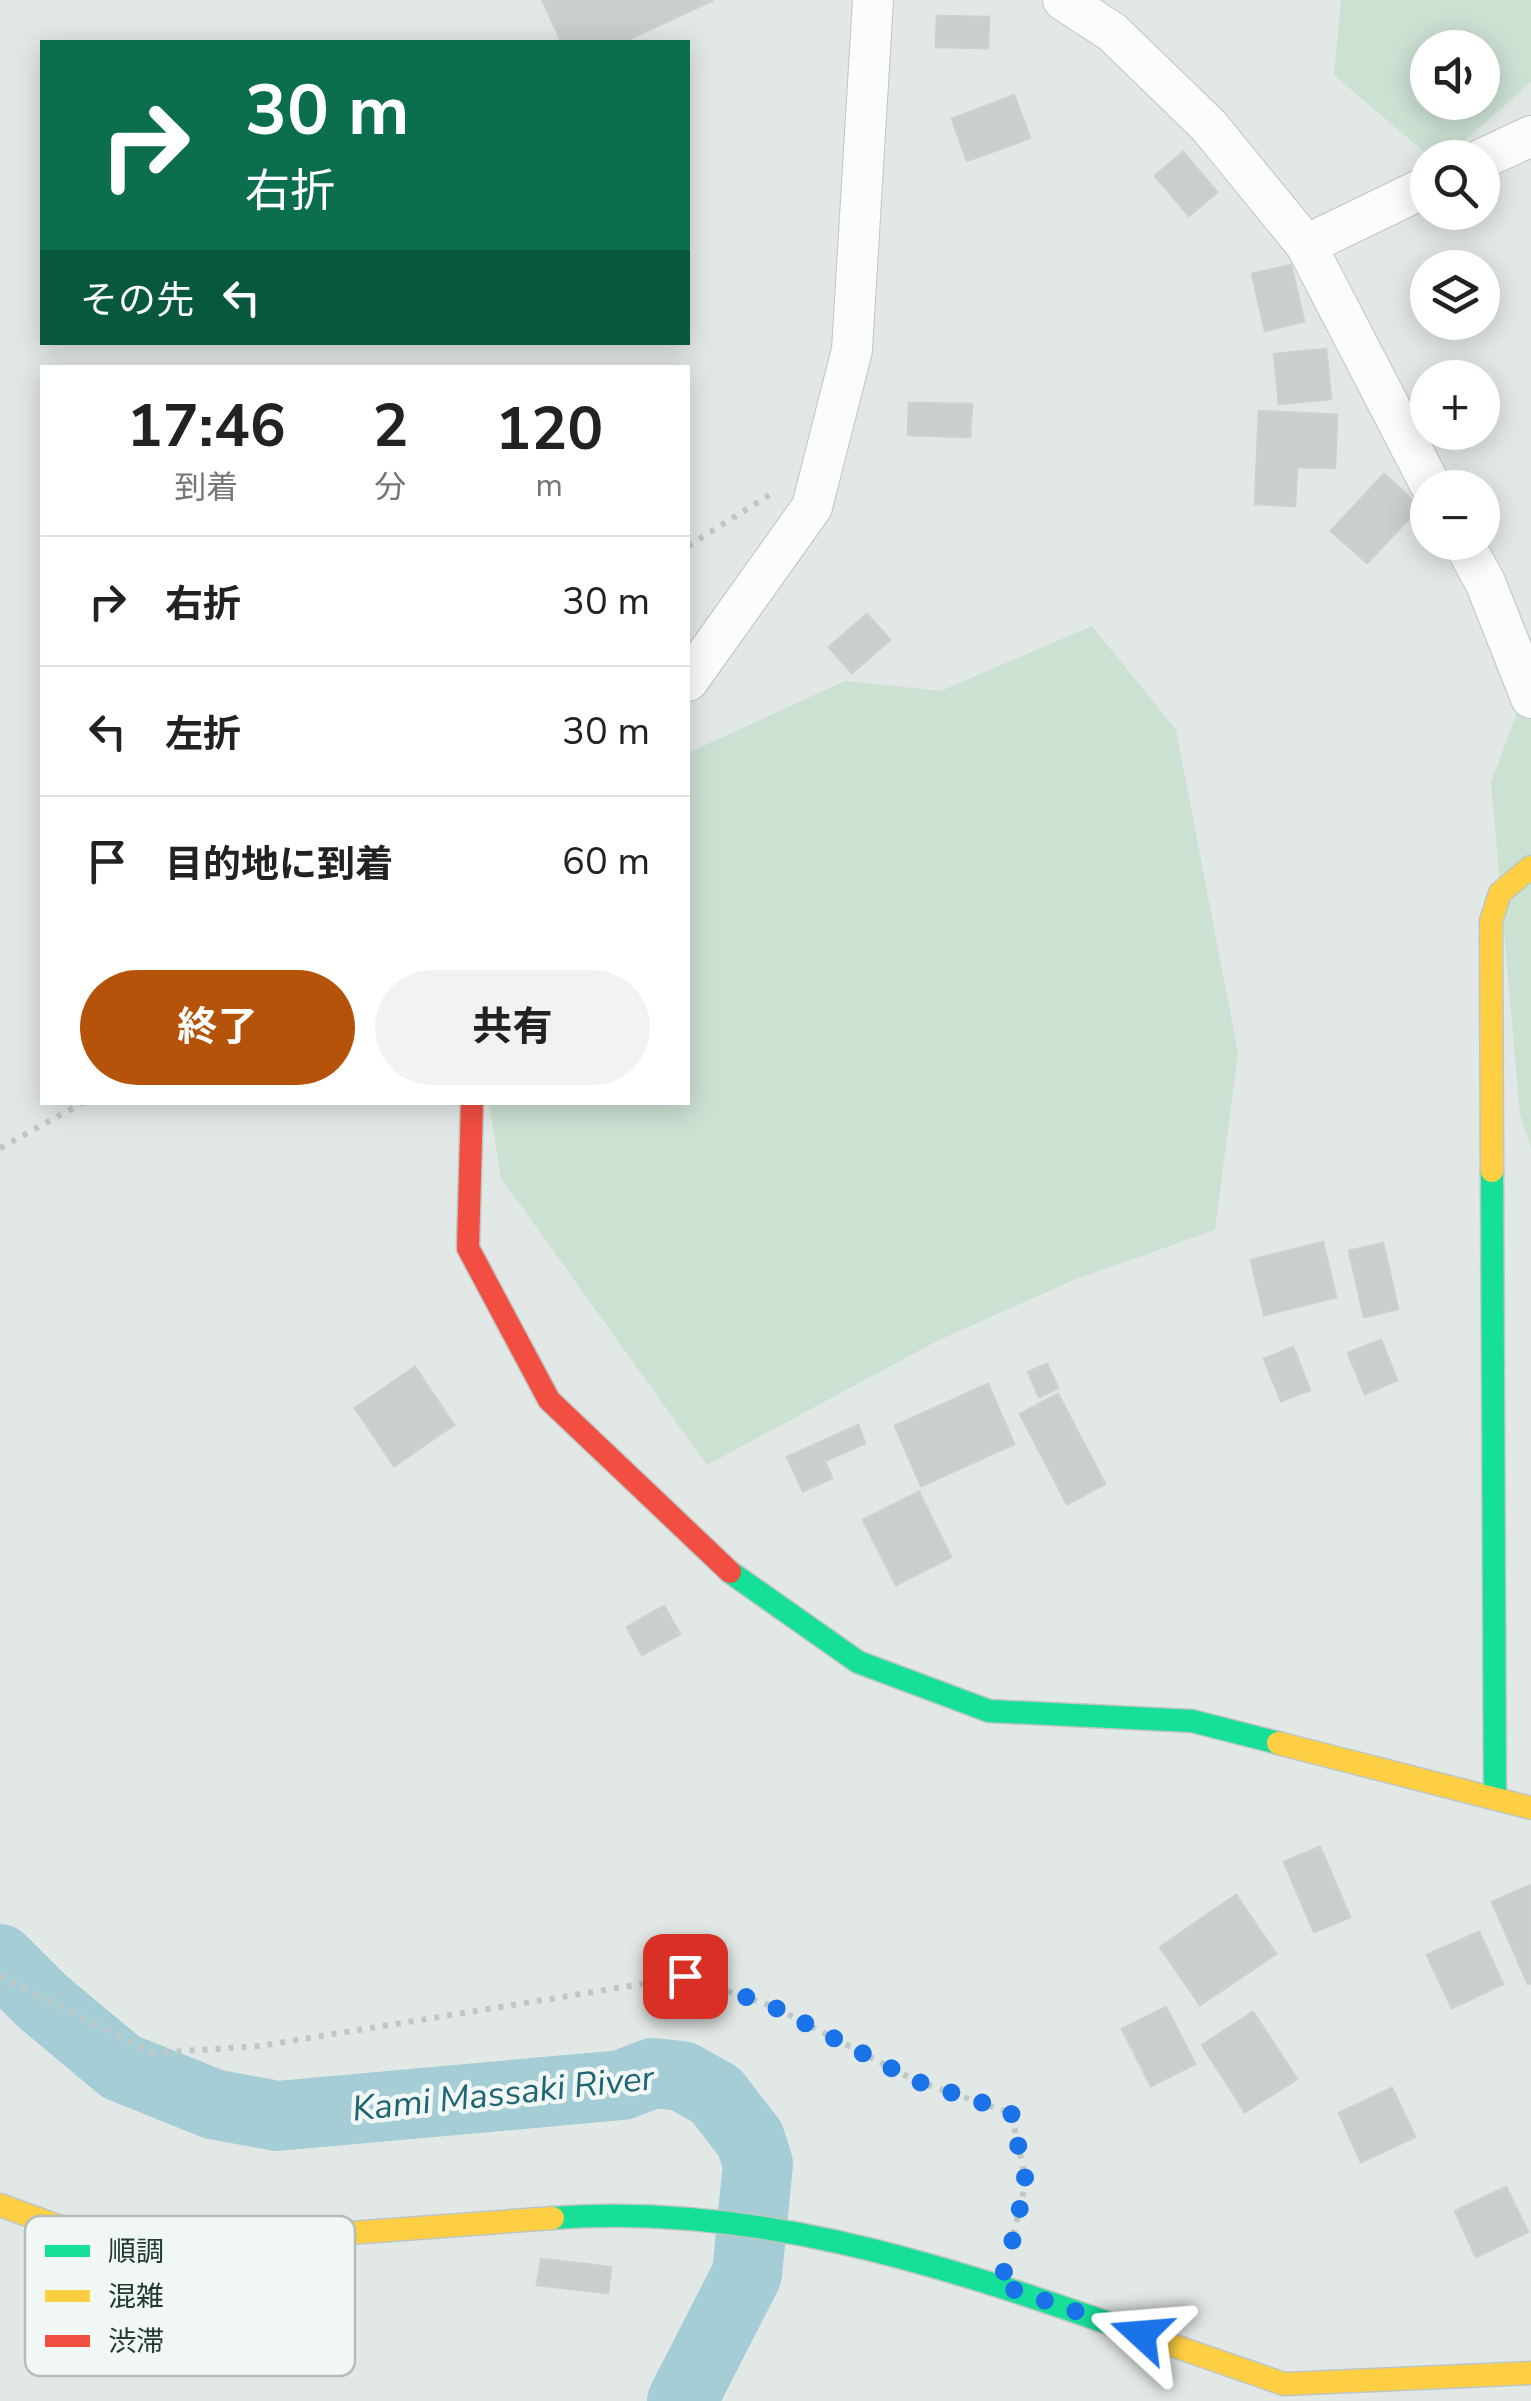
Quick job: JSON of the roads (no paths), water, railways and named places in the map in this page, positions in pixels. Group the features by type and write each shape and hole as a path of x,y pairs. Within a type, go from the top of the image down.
{"street":[{"path":"690,678 812,507 852,350 873,0"},
{"path":"1064,0 1112,32 1209,126 1306,245 1423,470"},
{"path":"1500,151 1531,136"},
{"path":"1306,245 1410,195"},
{"path":"1473,560 1531,698"},
{"path":"1495,1798 1491,921 1500,894 1531,866"},
{"path":"472,1105 468,1248 549,1400 715,1562 858,1662 989,1711 1192,1721 1531,1808"},
{"path":"0,2205 30,2216"},
{"path":"355,2232 576,2216 745,2222 873,2248 997,2284 1284,2384 1531,2373"}],"waterway":[{"name":"Kami Massaki River","path":"0,1959 43,2002 121,2067 213,2104 277,2116 622,2085 653,2073 682,2076 716,2095 750,2139 758,2164 747,2274 682,2401"}]}
